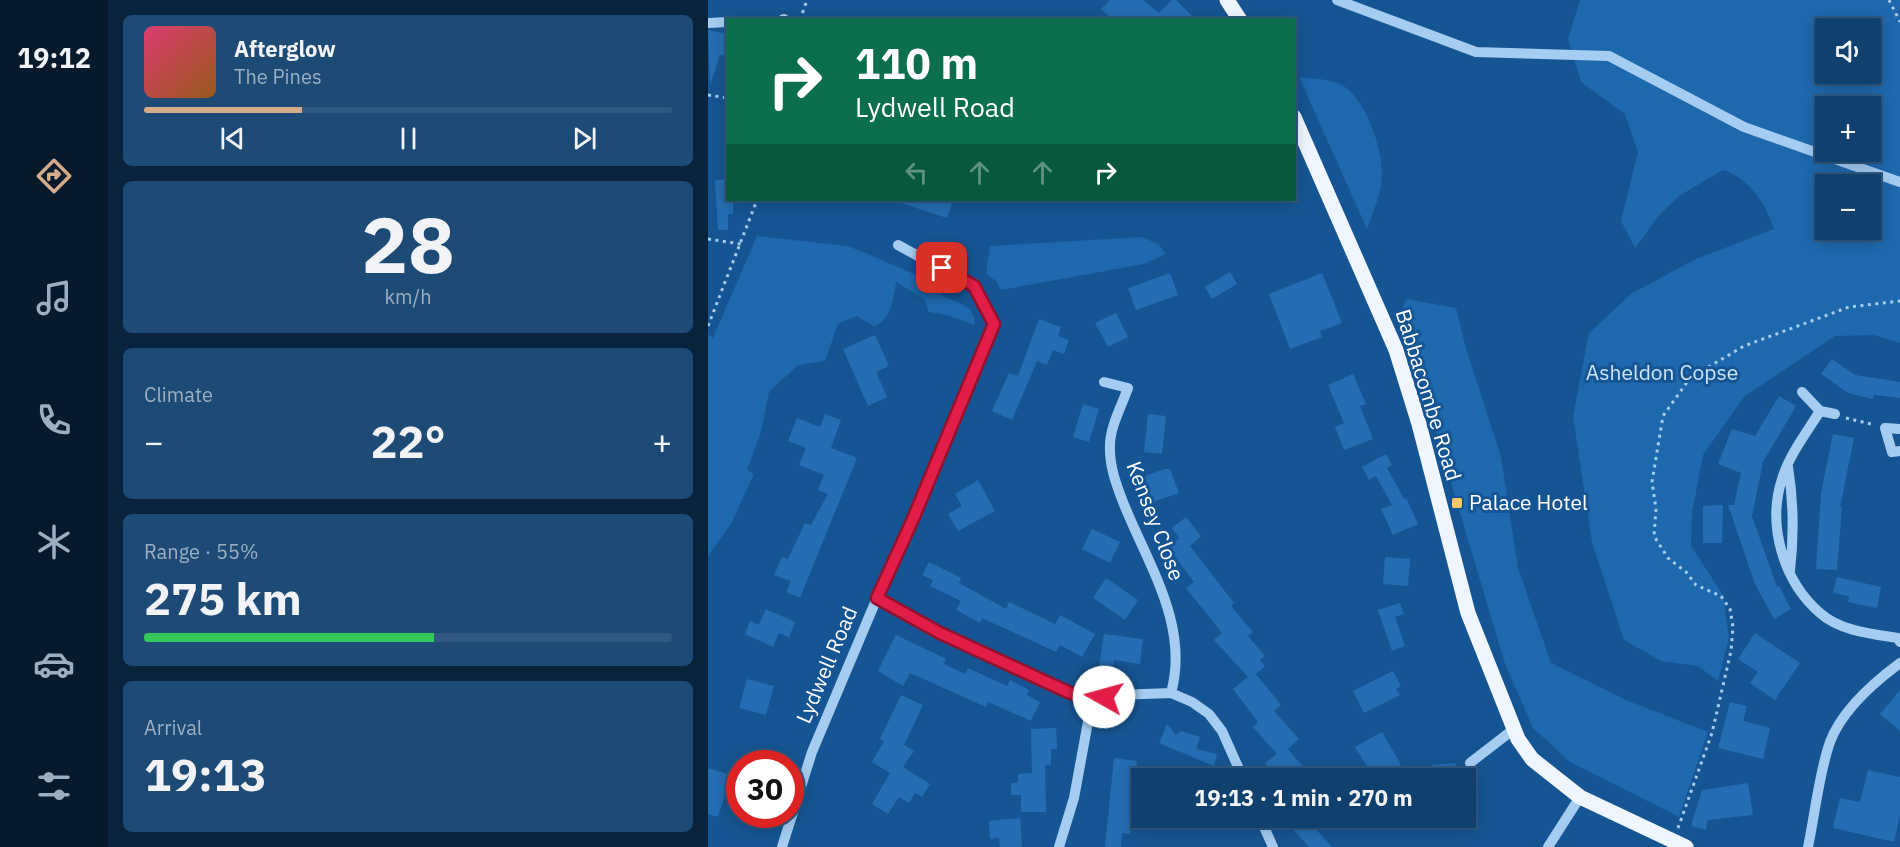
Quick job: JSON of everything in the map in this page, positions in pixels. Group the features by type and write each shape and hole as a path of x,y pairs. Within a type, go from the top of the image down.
{"main road":[{"path":"1227,0 1239,18"},
{"name":"Babbacombe Road","path":"1296,122 1396,350 1419,424 1468,613 1514,729 1532,759 1580,797 1679,844"}],"street":[{"path":"1337,0 1476,52 1609,56 1744,127 1900,182"},
{"path":"708,22 726,22"},
{"name":"Lydwell Road","path":"782,847 812,752 994,324 974,286 898,245"},
{"name":"Kensey Close","path":"1104,382 1128,388 1110,442 1111,463 1130,520 1158,579 1171,620 1176,644 1175,676 1171,693"},
{"path":"1802,392 1820,411 1835,414"},
{"path":"1820,411 1782,477 1776,504 1777,532 1783,559 1800,591 1821,614 1853,630 1898,638 1900,642"},
{"path":"1900,429 1885,428 1892,452 1900,452"},
{"path":"1788,466 1794,501 1795,528 1790,572"},
{"path":"1776,504 1794,501"},
{"path":"1777,532 1795,528"},
{"path":"877,598 940,633 1068,692 1092,700 1116,695 1171,693 1192,702 1209,714 1222,731 1238,768"},
{"path":"1808,847 1830,741 1850,709 1878,679 1900,663"},
{"path":"1059,847 1074,798 1092,700"},
{"path":"1470,763 1514,729"},
{"path":"1548,847 1580,797"},
{"path":"1264,828 1273,847"}],"path":[{"path":"801,18 807,0"},
{"path":"1888,0 1900,22"},
{"path":"708,95 726,98"},
{"path":"708,326 757,201"},
{"path":"708,239 741,244"},
{"path":"1679,844 1712,734 1731,651 1733,627 1730,609 1721,596 1696,585 1686,572 1668,558 1654,536 1656,509 1652,482 1663,416 1690,378 1744,346 1849,307 1900,301"},
{"path":"1835,414 1885,428"}],"green space":[{"name":"Asheldon Copse","path":"1580,0 1900,0 1900,343 1874,335 1835,336 1745,396 1703,455 1692,513 1691,546 1723,595 1729,638 1718,681 1698,666 1661,661 1624,640 1592,542 1573,416 1589,333 1632,293 1696,259 1774,229 1761,201 1749,186 1733,174 1723,170 1679,196 1660,214 1635,248 1621,221 1638,152 1625,114 1581,82 1568,39"},
{"path":"1299,77 1328,80 1345,87 1361,105 1374,131 1382,173 1379,195 1367,229"},
{"path":"757,236 847,246 861,251 916,275 946,297 969,308 975,319 974,325 947,315 929,312 924,299 896,282 891,308 881,323 875,327 857,316 838,324 825,361 798,365 769,392 761,432 747,470 754,474 731,524 708,556 708,334 713,338"},
{"path":"1142,237 1158,244 1166,254 1144,264 1001,290 996,281 986,274 990,246"},
{"path":"1406,299 1456,308 1465,345 1501,457 1518,568 1551,663 1626,700 1708,732 1679,817 1570,762 1533,728 1505,664 1430,412 1399,317"}],"building":[{"path":"1110,0 1143,0 1159,13 1172,0 1176,0 1194,18 1111,18 1101,9"},
{"path":"708,30 726,34 726,56 720,55 710,85"},
{"path":"726,179 726,201 733,201 733,214 728,214 728,230 718,230 715,180"},
{"path":"898,201 953,201 947,218"},
{"path":"1230,272 1237,284 1212,299 1205,287"},
{"path":"1170,273 1178,295 1136,310 1128,288"},
{"path":"1322,273 1342,323 1320,331 1322,337 1290,349 1269,294"},
{"path":"1116,313 1128,337 1108,347 1095,323"},
{"path":"1039,319 1061,327 1058,336 1069,340 1064,354 1053,350 1047,365 1037,361 1012,420 992,411 1009,373 1018,376"},
{"path":"875,335 889,366 876,372 887,397 868,406 843,349"},
{"path":"1832,359 1855,375 1900,382 1900,398 1874,395 1873,399 1848,393 1821,374"},
{"path":"1353,374 1366,404 1360,406 1373,439 1344,450 1335,427 1344,423 1328,385"},
{"path":"1779,396 1796,406 1763,462 1752,516 1777,587 1779,586 1791,609 1774,619 1755,584 1728,505 1734,505 1741,473 1718,464 1732,429 1755,436"},
{"path":"1083,404 1099,409 1089,442 1073,437"},
{"path":"825,414 841,420 831,448 857,458 800,598 786,592 791,581 774,575 782,557 788,559 805,523 811,525 828,494 818,490 824,475 799,465 806,448 788,441 797,418 820,427"},
{"path":"1148,414 1166,416 1162,454 1144,452"},
{"path":"1833,434 1854,438 1840,507 1842,507 1837,570 1816,569 1821,493"},
{"path":"1386,454 1392,465 1387,468 1404,499 1406,498 1418,524 1393,535 1381,509 1392,505 1376,476 1369,480 1362,467"},
{"path":"1170,469 1179,493 1153,502 1144,476"},
{"path":"978,480 995,511 958,531 948,514 962,506 955,494"},
{"path":"1723,505 1722,543 1703,543 1703,506"},
{"path":"1186,517 1201,536 1190,546 1234,603 1231,606 1253,632 1248,636 1265,656 1260,660 1265,666 1256,674 1281,705 1274,711 1299,739 1288,749 1304,768 1269,768 1265,763 1277,754 1253,727 1258,722 1233,689 1248,677 1214,640 1222,633 1186,588 1194,582 1168,547 1179,538 1172,528"},
{"path":"1092,529 1120,542 1110,563 1082,549"},
{"path":"1385,557 1410,559 1408,586 1383,584"},
{"path":"929,562 961,578 959,583 1006,609 1009,602 1055,624 1060,615 1095,634 1082,657 1060,645 1056,652 982,618 980,623 956,610 961,601 930,586 933,580 922,575"},
{"path":"1837,577 1881,587 1877,608 1848,602 1849,596 1833,593"},
{"path":"1106,578 1138,600 1125,620 1093,598"},
{"path":"1400,603 1404,614 1395,617 1405,646 1392,651 1378,610"},
{"path":"766,609 795,622 789,637 779,633 773,647 745,634 750,621 759,625"},
{"path":"1755,633 1800,663 1775,700 1750,683 1758,672 1738,659"},
{"path":"1104,634 1143,639 1140,664 1114,660 1113,668 1099,666"},
{"path":"896,635 946,659 944,664 965,674 968,668 1007,686 1010,680 1029,690 1027,695 1040,702 1031,721 988,702 986,707 910,673 903,686 878,671"},
{"path":"1393,671 1401,686 1396,689 1400,695 1364,713 1353,691"},
{"path":"747,679 774,686 766,715 739,708"},
{"path":"1900,690 1900,731 1880,714"},
{"path":"901,695 923,705 904,745 914,751 903,767 930,784 922,797 915,793 909,803 899,797 888,814 872,804 890,773 872,762 884,741 880,739"},
{"path":"1730,702 1747,706 1743,721 1770,728 1763,759 1718,748"},
{"path":"1167,724 1176,735 1181,731 1200,737 1196,749 1217,754 1214,766 1159,743"},
{"path":"1056,728 1057,749 1051,749 1051,765 1045,765 1046,812 1021,812 1021,795 1011,795 1011,783 1018,783 1018,774 1032,773 1031,729"},
{"path":"1382,732 1401,765 1396,768 1368,768 1355,747"},
{"path":"1114,758 1137,761 1136,768 1131,768 1130,834 1122,833 1121,847 1105,847"},
{"path":"1456,763 1456,768 1432,768 1432,765"},
{"path":"708,768 726,773 726,791 718,817 708,814"},
{"path":"1868,770 1900,777 1900,815 1894,842 1833,828 1840,798 1860,802"},
{"path":"1748,783 1753,815 1707,820 1706,830 1691,826 1702,790"},
{"path":"1020,818 1022,847 1000,847 999,838 990,839 989,821"},
{"path":"1292,828 1315,828 1332,847 1309,847"}],"place":[{"name":"Palace Hotel","path":"1457,503"}],"route":[{"path":"942,268 974,286 994,324 913,519 877,598 906,617 1068,692 1092,700 1104,697"}]}
